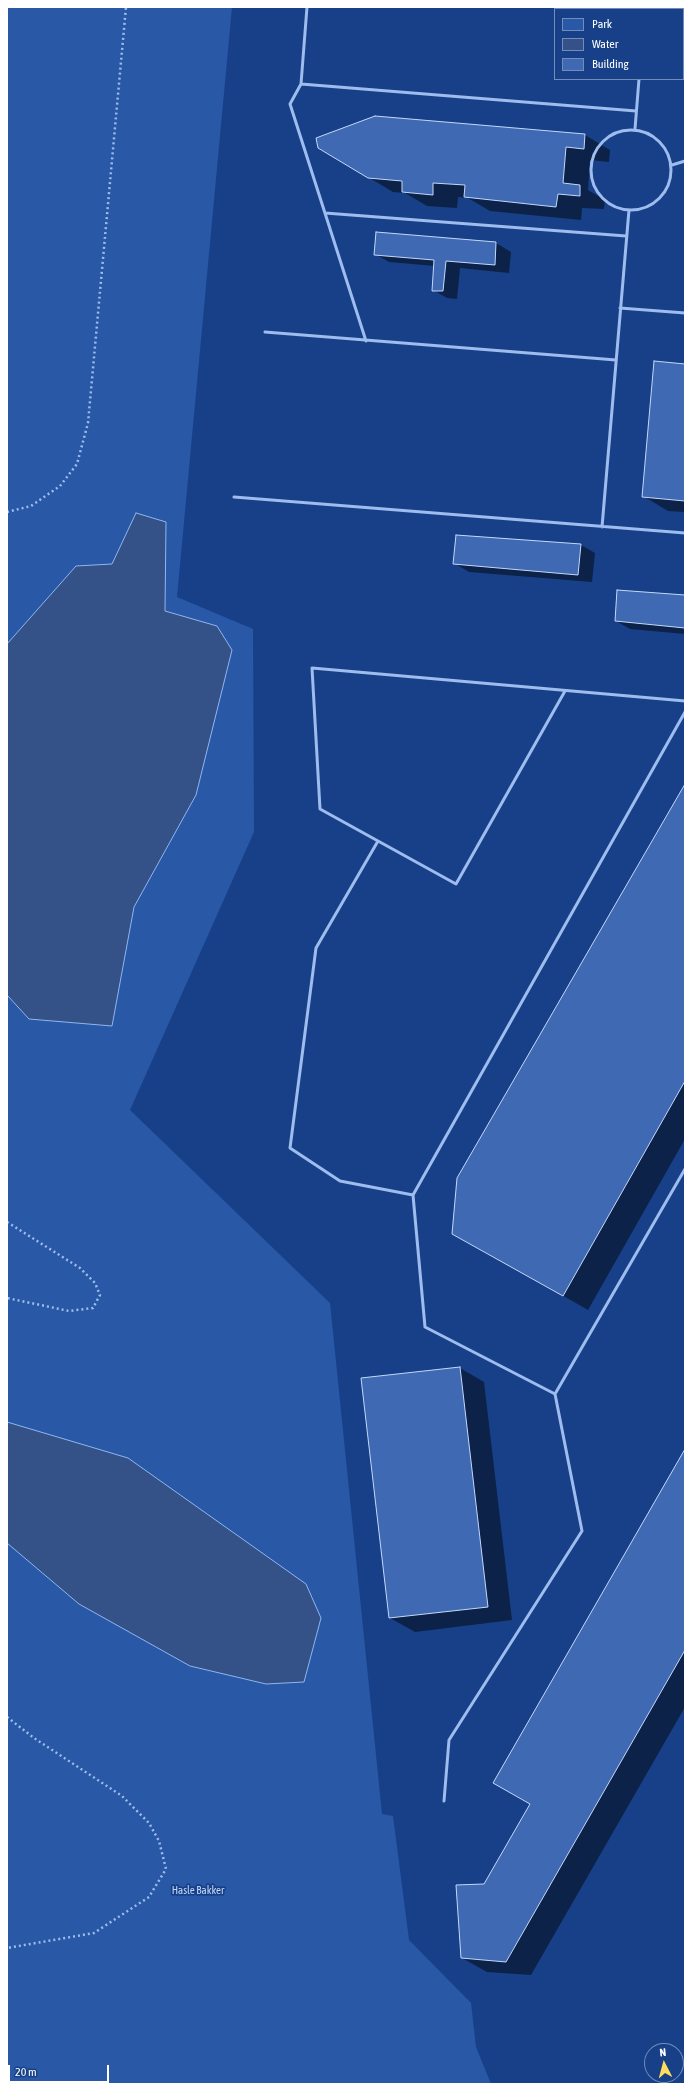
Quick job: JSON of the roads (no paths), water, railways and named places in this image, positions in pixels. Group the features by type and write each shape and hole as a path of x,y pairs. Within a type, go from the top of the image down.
{"lane":[{"path":"307,7 301,84 290,104 366,341"},
{"path":"635,129 639,80"},
{"path":"301,84 636,111"},
{"path":"635,129 648,133 660,141 668,152 672,165 671,180 665,192 655,202 642,209 629,210 616,208 605,201 596,191 592,180 590,167 594,154 600,143 610,135 622,130 635,129"},
{"path":"672,165 685,161"},
{"path":"602,527 629,210"},
{"path":"325,213 626,236"},
{"path":"620,308 685,313"},
{"path":"265,332 616,360"},
{"path":"234,497 602,527 685,532"},
{"path":"565,691 456,884 320,809 312,668 685,701"},
{"path":"555,1394 425,1327 413,1195 685,712"},
{"path":"378,841 316,948 290,1148 340,1181 413,1195"},
{"path":"444,1801 449,1740 582,1531 555,1394 685,1169"}],"water":[{"path":"136,513 166,522 165,611 217,626 232,650 196,795 134,907 112,1026 29,1019 7,995 7,644 76,566 112,564"},
{"path":"7,1422 128,1458 306,1584 321,1618 304,1682 266,1684 190,1666 79,1604 7,1543"}],"park label":[{"name":"Hasle Bakker","path":"198,1891"}]}
